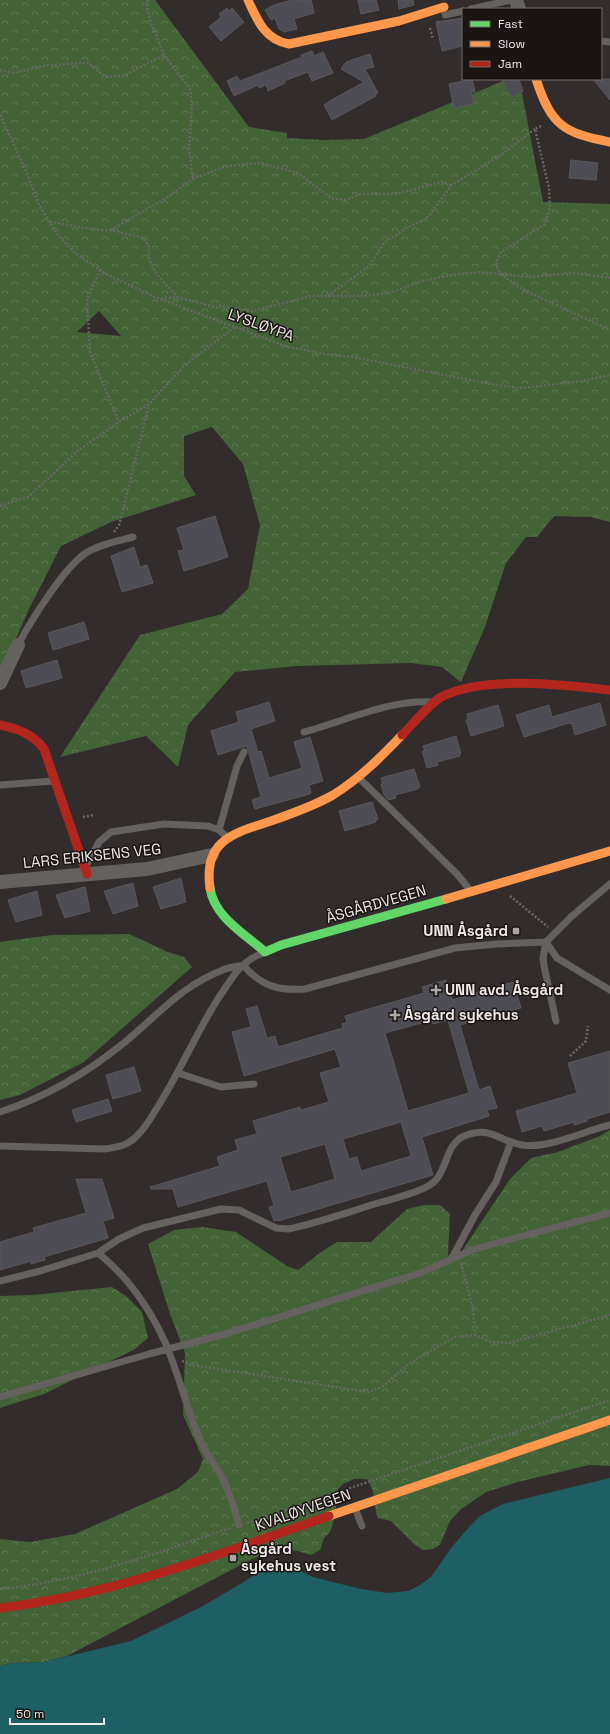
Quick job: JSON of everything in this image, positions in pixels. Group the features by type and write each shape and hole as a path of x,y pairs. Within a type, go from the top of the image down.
{"street":[{"path":"248,0 266,34 277,42 289,44 445,11"},
{"path":"536,80 546,107 553,118 564,128 583,137 610,142"},
{"path":"0,682 18,645"},
{"path":"265,952 227,921 216,908 210,895 209,866 212,855 228,838 241,830 313,804 332,794 357,776 435,702 455,691 482,687 542,684 610,690"},
{"path":"0,725 20,730 36,739 44,749 86,871"},
{"name":"ÅSGÅRDVEGEN","path":"265,952 281,945 471,892 610,851"},
{"name":"LARS ERIKSENS VEG","path":"0,882 86,871 154,868 212,855"},
{"name":"KVALØYVEGEN","path":"0,1608 61,1600 113,1588 234,1549 610,1420"}],"lane":[{"path":"475,8 511,0"},
{"path":"445,11 462,11"},
{"path":"18,645 30,623 75,562 86,553 103,545 133,537"},
{"path":"304,732 324,727 345,718 401,704 418,701 435,702"},
{"path":"219,830 237,766 244,752"},
{"path":"357,776 457,874 471,892"},
{"path":"0,785 35,781 55,781"},
{"path":"86,871 99,842 112,832 164,824 208,826 219,830 228,838"},
{"path":"556,1021 544,966 543,958 546,942 572,916 610,884"},
{"path":"244,965 252,975 269,986 291,990 304,989 455,948 496,944 546,942"},
{"path":"546,942 557,958 610,990"},
{"path":"0,1146 85,1149 117,1148 127,1143 145,1126 178,1073 206,1019 228,983 253,957 265,952"},
{"path":"0,1112 31,1102 75,1077 125,1042 174,998 190,986 224,969 244,965"},
{"path":"178,1073 220,1087 254,1084"},
{"path":"0,1280 33,1273 98,1253 119,1239 143,1228 221,1209 235,1209 276,1228 294,1228 406,1194 430,1185 441,1174 448,1155 462,1137 472,1133 490,1132 511,1142 522,1145 536,1145 610,1125"},
{"path":"452,1258 474,1214 496,1182 511,1142"},
{"path":"0,1397 168,1348 222,1335 420,1273 459,1255 515,1238 610,1213"},
{"path":"98,1253 123,1275 140,1297 168,1348 202,1444 230,1493 239,1525"},
{"path":"355,1507 362,1526"}],"path":[{"path":"148,0 146,8 164,55 190,89 192,106 189,148 192,179"},
{"path":"0,70 13,73 49,66 88,63 106,77 125,75 164,55"},
{"name":"LYSLØYPA","path":"0,115 26,171 39,205 57,234 75,253 100,270 116,280 160,299 288,347 325,354 353,357 506,386 522,388 555,385 610,375"},
{"path":"328,296 369,266 384,243 408,227 426,219 452,185 501,155 535,129 553,118"},
{"path":"535,129 549,188 550,207 545,224 501,252 496,262 497,268 502,275 520,288 610,330"},
{"path":"112,230 163,200 192,179 226,166 260,163 298,173 331,198 345,200 361,194 396,194 442,182 452,185"},
{"path":"49,222 98,230 112,230 143,238 149,246 148,256 151,265 178,298"},
{"path":"100,270 87,299 90,352 119,422"},
{"path":"160,299 168,296 218,308 221,306 252,311 311,296 362,296 390,293 422,281 452,275 480,272 529,277 574,273 610,278"},
{"path":"0,506 28,497 80,449 119,422 149,404 185,365 235,327"},
{"path":"103,545 119,525 149,404"},
{"path":"496,884 555,932"},
{"path":"570,1056 586,1041 588,1026"},
{"path":"459,1255 473,1309 475,1335"},
{"path":"170,1357 192,1365 368,1392 382,1387 411,1362 455,1337 475,1335 492,1342 509,1343 610,1314"},
{"path":"0,1590 49,1583 94,1573 610,1400"}],"green space":[{"path":"0,0 155,0 249,127 287,133 287,138 325,140 364,139 506,80 520,83 543,202 610,204 610,522 591,517 554,516 537,537 526,537 506,563 485,627 461,682 442,667 411,663 297,666 235,672 188,725 178,767 146,736 60,757 140,635 222,614 248,589 260,525 243,464 212,427 184,436 184,476 196,495 111,522 61,546 29,609 0,675","holes":["99,311 121,336 77,332"]},
{"path":"129,934 168,952 184,957 192,967 84,1062 20,1095 0,1100 0,942 52,935"},
{"path":"610,1130 610,1466 589,1465 518,1482 486,1492 460,1510 450,1521 440,1545 433,1549 423,1550 415,1545 391,1521 378,1518 373,1490 367,1479 354,1479 343,1484 338,1489 336,1496 336,1511 330,1532 324,1538 320,1550 311,1555 294,1550 281,1550 268,1553 252,1559 67,1656 44,1662 14,1663 0,1666 0,1539 30,1542 75,1534 177,1489 198,1472 203,1459 183,1415 185,1353 170,1314 148,1244 174,1230 202,1227 236,1232 287,1266 298,1270 321,1252 337,1242 371,1242 407,1209 424,1205 440,1205 450,1214 448,1254 451,1260 460,1254 510,1179 531,1158 558,1152 600,1136"},
{"path":"112,1287 126,1296 142,1312 148,1338 135,1349 44,1394 0,1408 0,1296 32,1295"}],"water":[{"path":"610,1478 610,1734 0,1734 0,1666 14,1663 44,1662 131,1641 203,1606 260,1571 278,1562 284,1563 313,1577 361,1589 387,1593 408,1591 431,1577 452,1547 480,1516 503,1504"}],"building":[{"path":"292,0 311,0 314,13 294,19 297,29 284,32 279,29 275,18 271,20 265,10 274,5"},
{"path":"358,0 376,0 379,10 361,14"},
{"path":"398,0 413,0 414,5 399,9"},
{"path":"227,8 229,11 232,8 244,22 221,41 209,27 221,17 219,14"},
{"path":"462,18 462,46 442,51 436,22"},
{"path":"312,51 314,56 323,52 333,73 312,81 308,72 284,81 285,83 268,91 266,85 259,88 258,85 234,96 227,81 237,76 240,81 302,57 301,55"},
{"path":"370,54 374,67 365,69 378,93 375,95 376,96 332,120 324,105 364,82 341,69 346,62"},
{"path":"610,79 610,100 594,80"},
{"path":"472,80 475,92 471,92 474,104 454,108 449,84"},
{"path":"503,80 519,80 523,91 512,97"},
{"path":"571,160 598,163 596,180 569,178"},
{"path":"215,516 228,557 184,571 178,551 184,550 177,528"},
{"path":"134,547 140,567 147,565 153,583 122,592 111,556"},
{"path":"84,622 89,639 53,650 48,633"},
{"path":"57,660 62,678 26,688 21,671"},
{"path":"269,702 275,721 251,729 258,752 261,751 269,778 302,768 294,742 310,737 323,781 309,785 311,793 255,809 252,800 261,797 246,746 218,755 211,731 239,722 236,712"},
{"path":"600,703 606,725 575,735 572,724 569,723 524,737 516,715 549,705 552,717"},
{"path":"498,705 504,726 471,736 466,720 468,719 467,714"},
{"path":"456,736 461,754 459,754 460,756 437,762 438,765 427,768 422,751 425,751 423,746"},
{"path":"414,769 420,787 418,787 418,789 395,795 396,798 388,800 384,795 381,778"},
{"path":"372,802 378,819 376,822 345,831 339,811"},
{"path":"181,878 186,902 161,909 153,887"},
{"path":"133,883 138,906 113,914 104,891"},
{"path":"85,887 90,911 65,918 56,895"},
{"path":"37,891 42,915 16,922 8,900"},
{"path":"446,980 452,1000 513,982 521,1008 460,1025 479,1090 490,1086 497,1108 487,1110 489,1116 422,1137 433,1175 278,1221 274,1221 269,1207 274,1206 267,1181 178,1207 173,1189 151,1189 150,1187 220,1166 217,1157 238,1150 235,1140 257,1134 253,1121 300,1107 301,1110 329,1102 320,1073 341,1067 335,1049 244,1076 232,1032 251,1027 246,1009 257,1006 267,1038 275,1036 278,1047 343,1028 342,1024 347,1022 345,1016 424,993 422,987","holes":["432,1020 433,1024 448,1020 469,1093 408,1111 385,1033","401,1122 411,1156 361,1171 357,1157 349,1159 343,1139","325,1144 335,1179 291,1192 280,1157"]},
{"path":"610,1051 610,1112 587,1119 587,1121 574,1125 574,1122 544,1131 542,1126 522,1132 516,1111 577,1093 568,1063"},
{"path":"134,1067 141,1091 113,1099 106,1075"},
{"path":"108,1099 112,1111 76,1122 72,1110"},
{"path":"76,1179 102,1179 114,1218 103,1221 108,1238 44,1257 45,1260 31,1264 31,1261 0,1270 0,1242 34,1232 33,1228 86,1213"}],"traffic: fast":[{"path":"210,888 217,908 232,924 265,952 281,945 446,899"}],"traffic: slow":[{"path":"248,0 259,22 268,34 281,42 289,44 399,21 444,7"},
{"path":"536,80 547,107 561,124 581,135 610,142"},
{"path":"210,888 209,872 211,859 216,849 224,841 245,830 302,810 333,795 361,775 402,735"},
{"path":"446,899 610,851"},
{"path":"329,1516 610,1420"}],"traffic: jam":[{"path":"402,735 436,700 459,690 479,686 524,683 610,690"},
{"path":"0,725 25,733 35,739 44,749 87,874"},
{"path":"0,1608 43,1602 126,1583 207,1558 329,1516"}],"place":[{"name":"UNN Åsgård","path":"516,931"},
{"name":"UNN avd. Åsgård","path":"436,990"},
{"name":"Åsgård sykehus","path":"395,1015"},
{"name":"Åsgård sykehus vest","path":"233,1558"}]}
